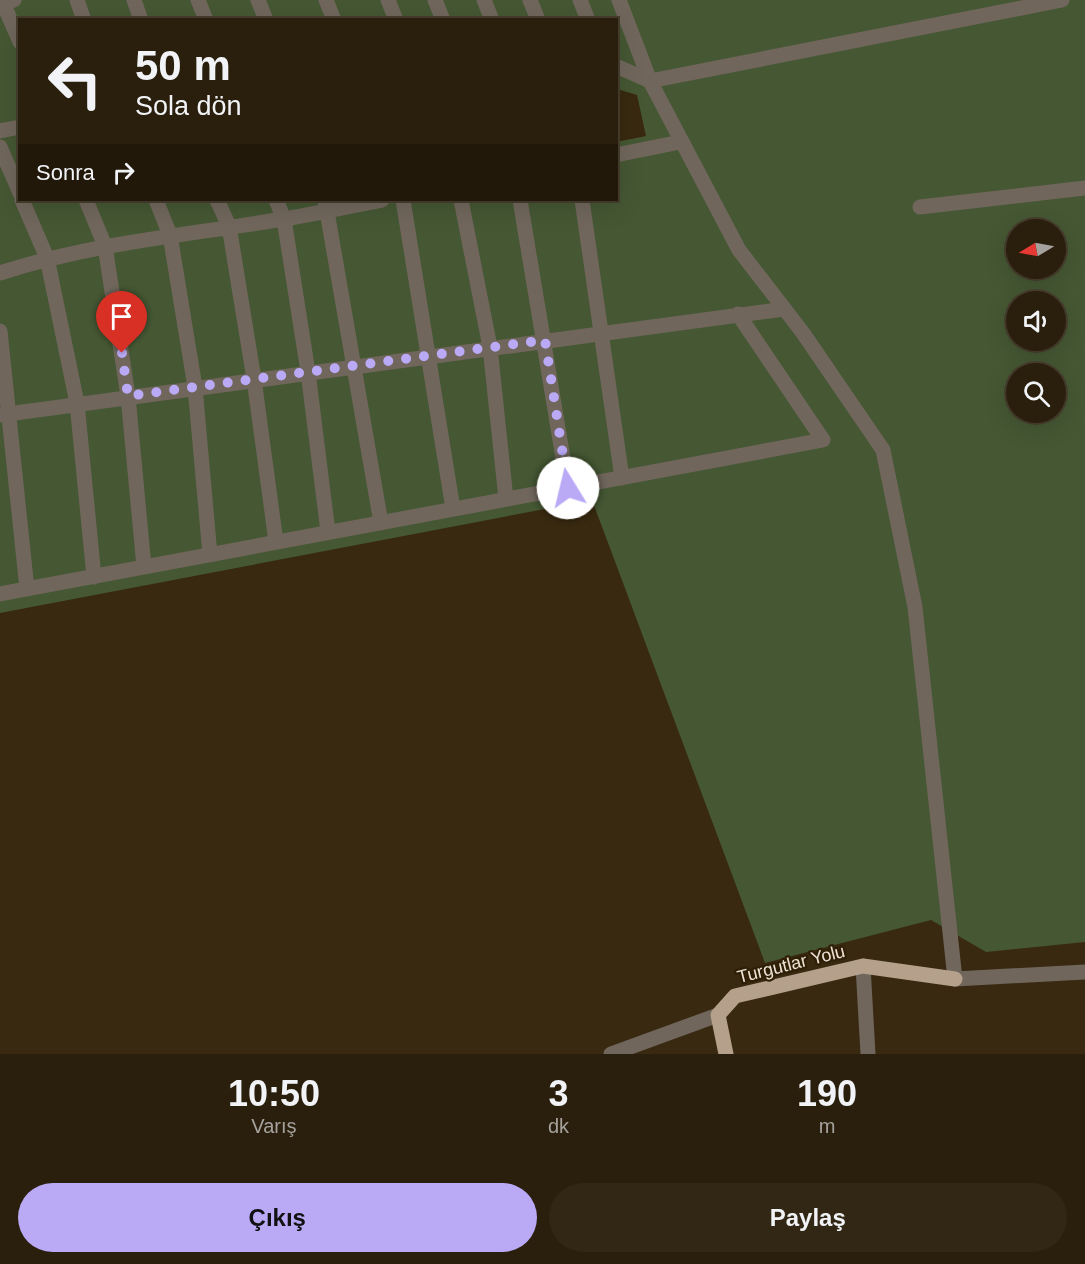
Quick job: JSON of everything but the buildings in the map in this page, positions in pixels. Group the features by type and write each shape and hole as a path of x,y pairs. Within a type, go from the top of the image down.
{"main road":[{"name":"Turgutlar Yolu","path":"718,1015 735,996 863,966 955,979"},
{"path":"718,1015 726,1054"}],"street":[{"path":"14,0 3,3 18,37"},
{"path":"77,0 83,18"},
{"path":"134,0 140,18"},
{"path":"198,0 205,18"},
{"path":"258,0 265,18"},
{"path":"326,0 333,18"},
{"path":"388,0 395,18"},
{"path":"435,0 442,18"},
{"path":"484,0 491,18"},
{"path":"530,0 537,18"},
{"path":"580,0 587,18"},
{"path":"619,0 650,81 680,142 739,250 784,309 884,450 915,607 955,979 1085,972"},
{"path":"618,67 650,81 1062,0"},
{"path":"0,131 18,127"},
{"path":"618,155 680,142"},
{"path":"0,147 18,188"},
{"path":"920,207 1085,188"},
{"path":"22,201 47,258 77,403 94,577"},
{"path":"86,201 105,246 128,396 144,567"},
{"path":"156,201 170,236 195,387 210,555"},
{"path":"217,201 229,226 254,379 276,542"},
{"path":"276,201 284,219 308,372 328,532"},
{"path":"0,273 47,258 105,246 284,219 327,205 371,201"},
{"path":"403,201 453,509"},
{"path":"461,201 490,347 506,499"},
{"path":"520,201 568,488"},
{"path":"582,201 622,478"},
{"path":"327,205 381,523"},
{"path":"5,414 784,309"},
{"path":"0,594 823,440 738,314"},
{"path":"0,331 5,414 27,589"},
{"path":"863,966 868,1054"},
{"path":"611,1054 718,1015"}],"green space":[{"path":"0,0 1085,0 1085,942 986,952 931,920 765,963 592,500 0,613"}],"route":[{"path":"122,353 128,396 545,340 568,488"}]}
